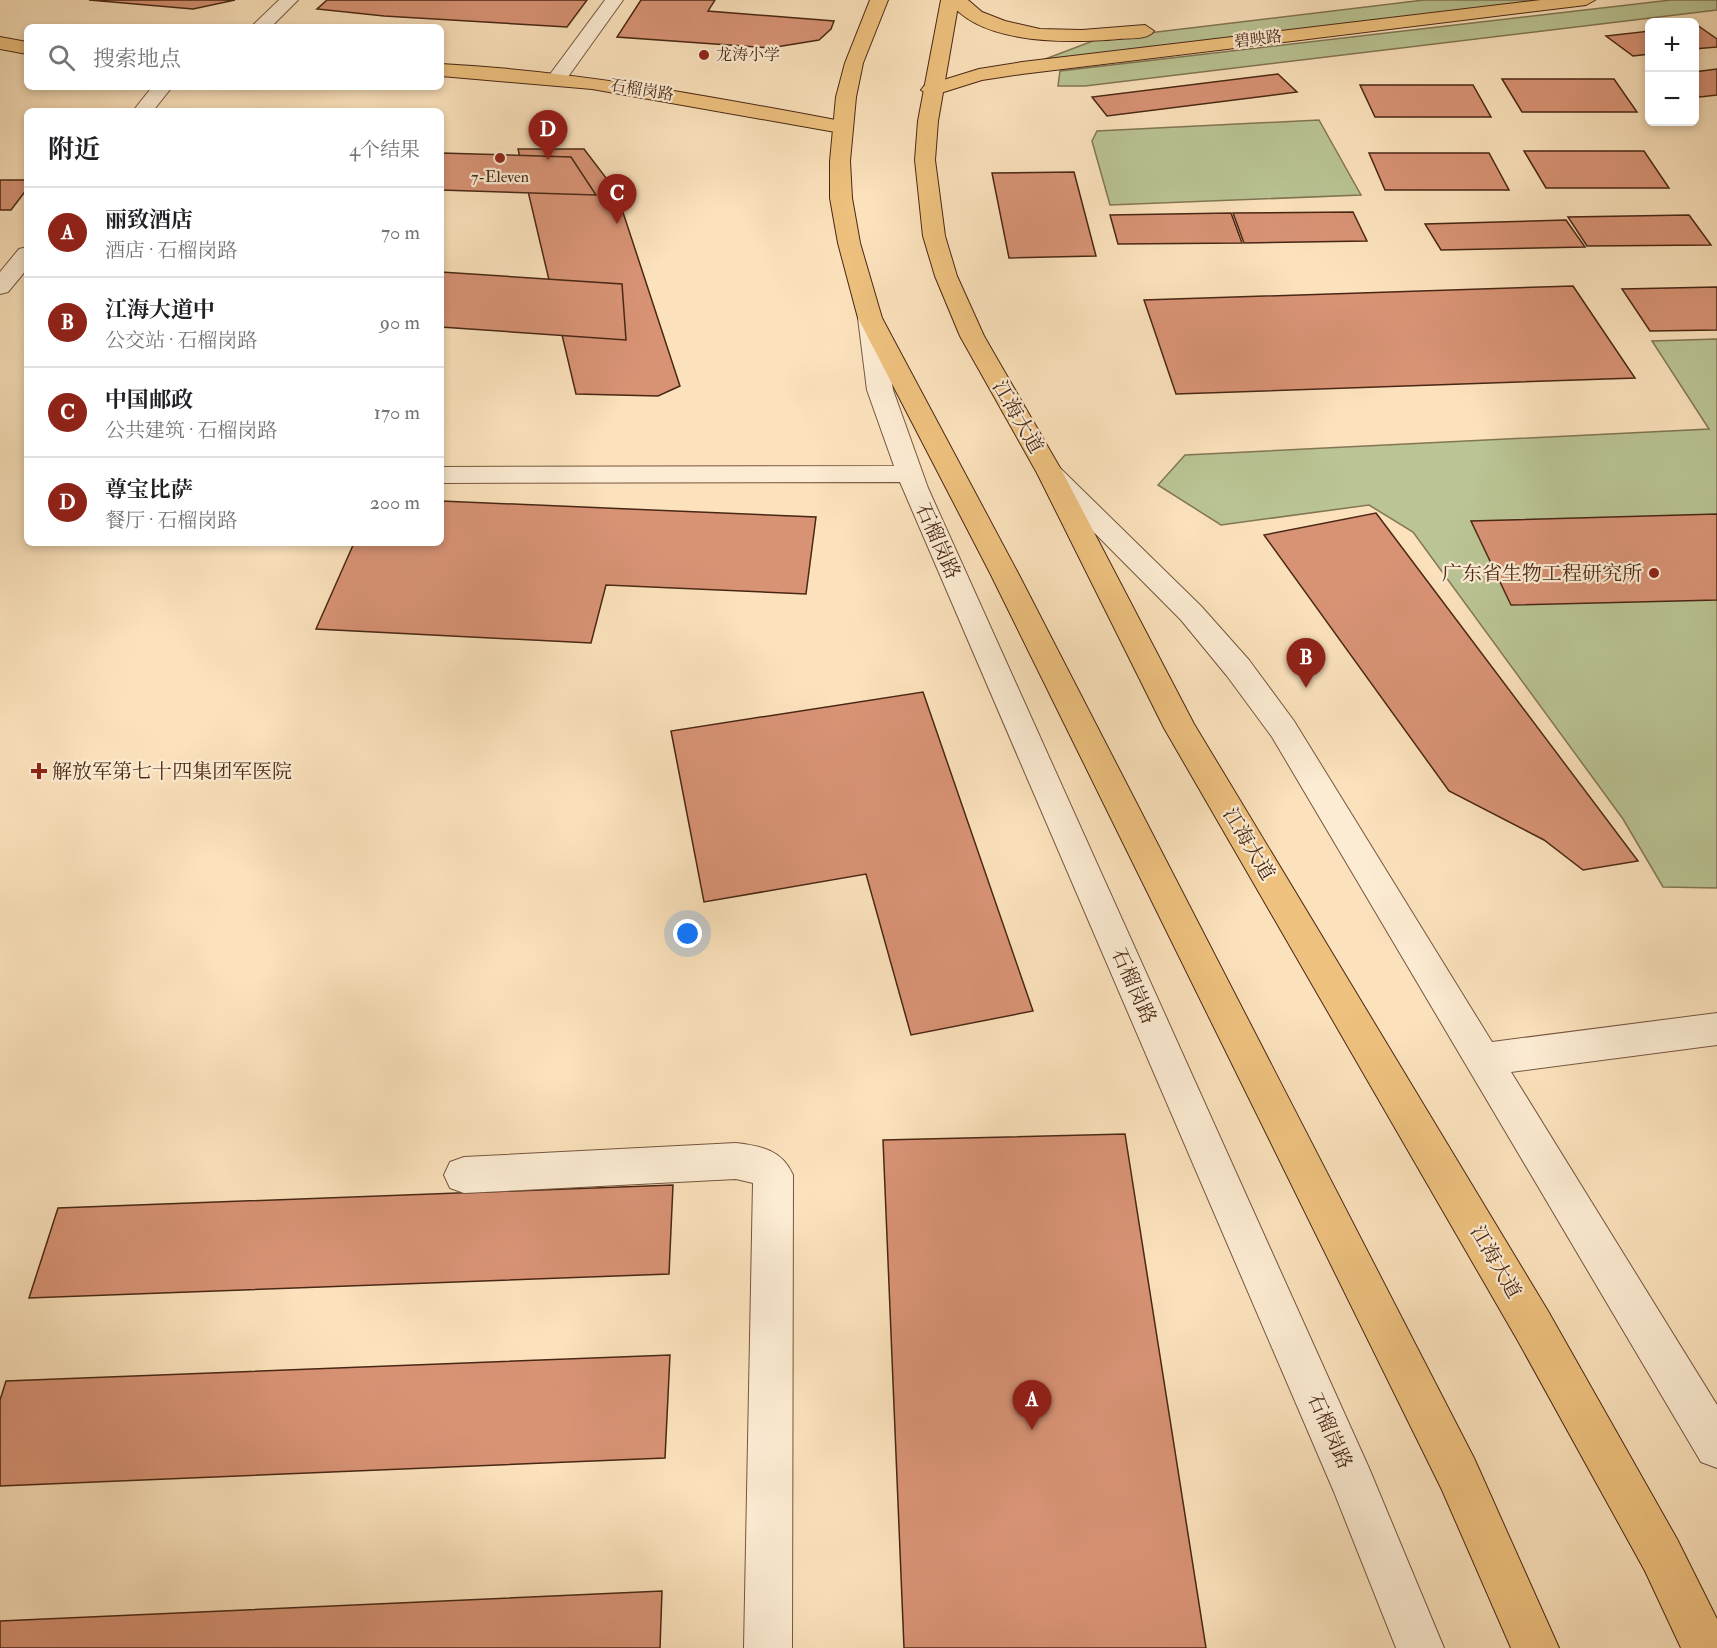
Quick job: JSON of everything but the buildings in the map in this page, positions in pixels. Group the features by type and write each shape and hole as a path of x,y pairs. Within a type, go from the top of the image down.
{"main road":[{"path":"879,0 854,63 841,127 841,198 849,243 870,318 1004,573 1458,1474 1535,1648"},
{"name":"江海大道","path":"950,0 932,90 926,160 928,197 934,236 946,276 972,336 1050,472 1180,728 1387,1075 1539,1336 1660,1555 1706,1648"},
{"path":"957,0 978,17 1003,26 1036,33 1074,36 1158,29"},
{"name":"碧映路","path":"932,90 979,75 1022,68 1587,0"},
{"path":"0,43 24,47"},
{"name":"石榴岗路","path":"444,70 558,77 643,89 841,127"}],"street":[{"path":"263,24 289,0"},
{"path":"558,77 614,0"},
{"path":"144,108 160,90"},
{"path":"3,283 24,258"},
{"name":"石榴岗路","path":"870,318 880,390 909,474 1353,1484 1420,1648"},
{"path":"1050,472 1191,613 1283,729 1717,1446"},
{"path":"444,474 909,474"},
{"path":"1484,1059 1717,1029"},
{"path":"464,1175 736,1161 759,1164 773,1175 768,1648"}],"green space":[{"path":"1424,0 1555,0 1040,61 1098,39"},
{"path":"1671,0 1717,0 1717,10 1085,86 1058,86 1060,71"},
{"path":"1319,120 1361,195 1110,205 1092,141 1097,131"},
{"path":"1717,339 1717,888 1663,887 1623,819 1413,532 1369,505 1221,525 1158,485 1185,455 1709,429 1652,341"}],"place":[{"name":"龙涛小学","path":"704,55"},
{"name":"7-Eleven","path":"500,158"},
{"name":"尊宝比萨","path":"548,160"},
{"name":"中国邮政","path":"617,224"},
{"name":"广东省生物工程研究所","path":"1654,573"},
{"name":"江海大道中","path":"1306,688"},
{"name":"解放军第七十四集团军医院","path":"39,771"},
{"name":"丽致酒店","path":"1032,1430"}]}
